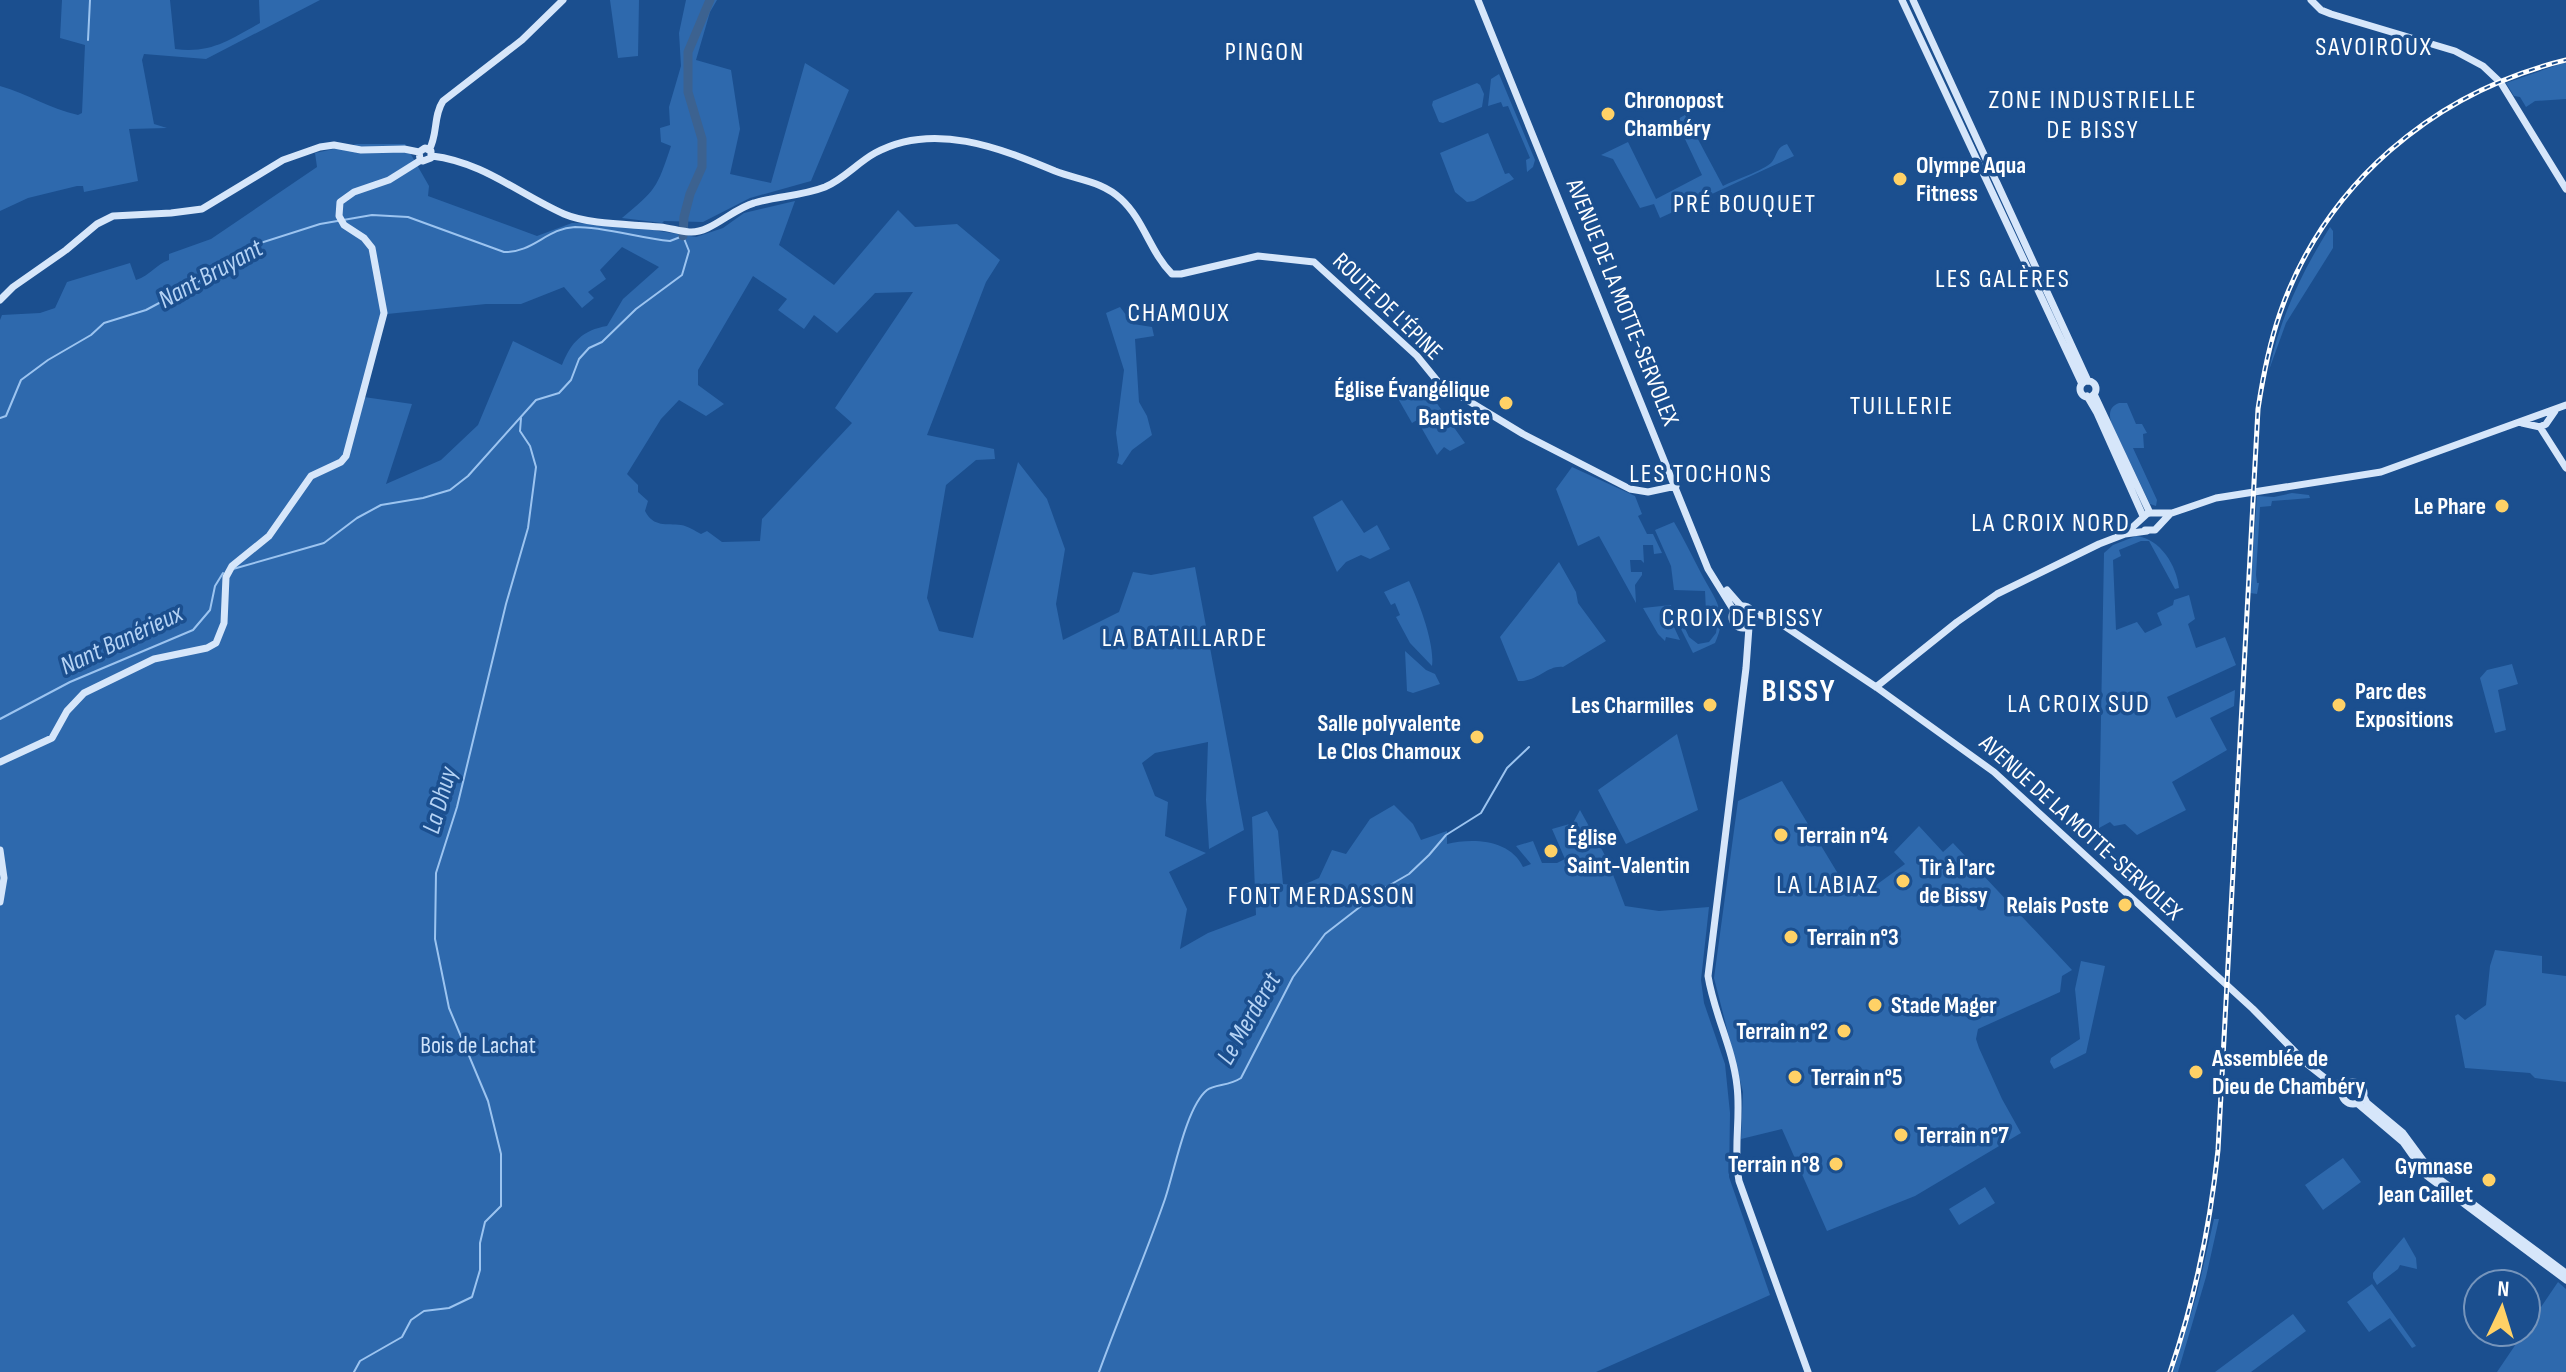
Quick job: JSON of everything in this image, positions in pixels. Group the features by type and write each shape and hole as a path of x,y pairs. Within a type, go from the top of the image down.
{"main road":[{"path":"0,762 52,738 67,711 84,693 154,659 207,648 216,643 224,623 227,574 232,566 269,536 311,476 341,462 346,456 384,313 372,248 364,238 344,225 338,207 343,197 389,180 420,156 423,148 431,153 438,110 443,101 528,35 563,0"},
{"name":"AVENUE DE LA MOTTE-SERVOLEX","path":"1478,0 1708,569 1737,609"},
{"path":"1902,0 2085,383 2095,386 2090,395"},
{"path":"1913,0 2085,383 2081,392 2090,395 2147,516 2158,520 2158,526"},
{"path":"2311,0 2321,10 2331,14 2455,51 2483,66 2499,81 2566,189"},
{"name":"ROUTE DE L'ÉPINE","path":"431,153 479,168 574,218 700,232 739,208 825,187 871,155 898,143 967,141 999,148 1092,181 1113,192 1139,219 1172,274 1258,256 1314,262 1417,356 1433,378 1446,387 1523,434 1630,489 1648,492 1676,486"},
{"path":"0,300 97,224 113,216 202,209 283,160 320,147 404,149 420,156"},
{"path":"1876,687 1957,621 1997,594 2125,534 2147,516 2172,513 2216,498 2381,472 2497,430 2541,421 2566,405"},
{"path":"2541,421 2566,468"},
{"path":"2125,534 2155,530 2172,513"},
{"path":"2147,516 2142,528 2147,531"},
{"path":"1747,645 1733,622 1737,609 1748,607 1753,612 1708,976 1738,1087 1736,1167 1739,1181 1808,1372"},
{"name":"AVENUE DE LA MOTTE-SERVOLEX","path":"1753,612 1780,623 1782,627"},
{"name":"AVENUE DE LA MOTTE-SERVOLEX","path":"1751,624 1764,621 1782,627 1876,687 1994,772 2227,985 2292,1050"},
{"path":"1739,628 1751,624"},
{"path":"0,850 4,878 0,902"},
{"path":"2292,1050 2306,1068 2327,1086 2343,1089 2353,1081 2359,1083 2367,1103 2403,1133 2426,1170 2566,1273"},
{"path":"2292,1050 2328,1081 2343,1089 2347,1102 2357,1103 2403,1142 2426,1170 2566,1280"},
{"path":"2306,1068 2328,1081"},
{"path":"2357,1103 2364,1097"}],"green space":[{"path":"62,0 170,0 175,49 188,50 220,44 260,23 259,0 320,0 206,59 144,54 142,60 154,124 167,128 129,129 138,181 84,192 83,186 77,186 28,198 0,211 0,86 68,112 82,113 85,45 60,38"},
{"path":"610,0 639,0 638,56 618,58"},
{"path":"686,0 717,0 710,12 696,60 731,70 740,129 730,174 771,183 805,63 849,90 811,181 750,198 703,222 662,223 622,218 654,187 671,146 661,142 660,128 670,125 669,107 681,66 679,33"},
{"path":"2566,62 2566,99 2535,101 2526,107 2506,83"},
{"path":"1499,74 1535,160 1527,172 1526,160 1530,158 1508,106 1503,107 1501,102 1488,106 1491,79"},
{"path":"1477,83 1484,94 1482,107 1439,122 1433,101"},
{"path":"1685,115 1723,186 1767,166 1780,148 1787,144 1794,156 1660,218 1654,204 1640,208 1613,159 1601,155 1628,142 1656,199 1702,175 1676,120"},
{"path":"1488,133 1505,174 1509,173 1514,179 1467,202 1455,192 1440,153"},
{"name":"Bois de Lachat","path":"357,144 405,144 429,186 428,196 537,236 572,223 616,224 696,237 723,228 744,213 795,201 779,245 834,285 898,210 915,227 957,224 1000,260 986,282 927,435 994,449 995,459 976,460 946,485 927,598 939,631 973,638 1018,462 1047,499 1065,549 1056,604 1063,640 1119,612 1133,572 1151,575 1195,567 1244,830 1209,849 1206,800 1208,742 1155,753 1142,763 1155,796 1168,802 1165,836 1206,853 1169,872 1187,909 1180,949 1208,933 1256,915 1252,817 1267,811 1278,831 1283,884 1301,886 1319,878 1332,850 1346,854 1370,819 1394,805 1413,824 1421,840 1447,831 1447,844 1479,841 1500,846 1517,858 1523,867 1531,864 1516,846 1533,841 1542,863 1557,863 1565,859 1552,829 1573,823 1580,810 1607,859 1625,906 1659,911 1709,907 1701,980 1704,1003 1725,1064 1730,1113 1729,1177 1770,1295 1596,1372 0,1372 0,320 2,315 40,313 55,308 67,282 130,263 136,280 141,278 169,260 169,254 211,239 317,167 315,153","holes":["622,247 659,267 623,299 607,326 579,338 562,365 513,341 478,425 441,460 386,484 412,404 364,397 387,314 486,304 521,304 564,287 582,308 594,298 588,292 606,279 600,270","753,276 787,299 778,310 804,329 814,315 837,333 875,293 913,292 835,408 852,423 762,519 760,541 722,542 707,531 701,534 684,526 652,520 645,511 648,501 627,474 661,419 679,400 706,416 724,404 698,385 698,370"]},
{"path":"2330,227 2333,231 2333,248 2286,323 2269,370 2293,296"},
{"path":"1120,307 1133,324 1152,327 1154,336 1135,339 1139,402 1152,435 1132,450 1122,465 1117,463 1116,433 1124,370 1106,313"},
{"path":"1396,395 1431,395 1465,443 1450,451 1444,447 1437,455 1417,420 1412,423"},
{"path":"2119,403 2127,403 2136,424 2142,424 2147,433 2143,434 2144,448 2133,448 2157,500 2156,506 2150,504 2112,425 2110,412"},
{"path":"1572,467 1635,496 1642,514 1638,516 1647,534 1653,534 1662,553 1654,554 1653,545 1643,545 1644,563 1630,560 1631,572 1642,572 1635,585 1636,603 1599,536 1578,546 1556,489"},
{"path":"2292,493 2309,495 2310,498 2272,501 2271,506 2260,507 2256,575 2259,583 2257,594 2250,593 2257,496 2274,497"},
{"path":"1342,500 1364,533 1377,525 1390,549 1370,559 1361,555 1346,562 1337,572 1313,517"},
{"path":"1674,522 1720,614 1721,623 1715,643 1693,653 1678,623 1682,622 1689,637 1698,644 1709,642 1717,626 1706,612 1705,591 1674,590 1671,566 1655,530"},
{"path":"2136,536 2153,542 2166,554 2179,588 2175,589 2149,541 2119,550 2121,556 2113,560 2116,630 2137,622 2145,633 2162,625 2157,613 2173,605 2174,600 2189,595 2195,619 2188,624 2196,648 2225,637 2236,665 2167,697 2176,718 2235,690 2234,706 2210,718 2227,750 2172,782 2186,810 2137,835 2125,824 2114,826 2110,822 2099,828 2104,553 2113,545"},
{"path":"1559,562 1576,592 1578,603 1606,641 1563,667 1518,681 1500,637"},
{"path":"1409,581 1429,635 1432,666 1410,643 1396,617 1400,615 1395,603 1391,605 1384,592"},
{"path":"1671,605 1674,627 1680,640 1666,637 1665,641 1643,608"},
{"path":"1405,651 1435,674 1440,684 1413,693 1407,691"},
{"path":"2512,664 2518,684 2498,690 2506,730 2495,733 2480,678 2487,670"},
{"path":"1677,734 1698,810 1626,844 1598,790"},
{"name":"Stade Mager","path":"1782,781 1843,882 1861,896 1905,864 1894,852 1919,826 1943,852 1953,843 2072,970 2062,976 2060,992 1978,1029 1976,1039 1979,1048 2021,1133 1915,1196 1827,1231 1782,1129 1741,1139 1743,1092 1714,978 1738,801"},
{"path":"2495,950 2542,956 2542,973 2566,976 2566,1082 2535,1078 2530,1073 2465,1068 2455,1016 2458,1014 2465,1020 2486,1005"},
{"path":"2081,961 2105,966 2086,1053 2054,1069 2051,1058 2080,1039 2075,989"},
{"path":"2343,1158 2361,1182 2323,1210 2305,1185"},
{"path":"1985,1187 1995,1203 1959,1225 1949,1209"},
{"path":"2214,1219 2219,1219 2206,1277 2178,1372 2173,1372 2197,1294"},
{"path":"2404,1237 2416,1258 2417,1269 2400,1265 2377,1285 2373,1273"},
{"path":"2558,1282 2566,1289 2566,1372 2497,1372 2513,1348 2542,1348 2542,1306"},
{"path":"2372,1284 2416,1346 2412,1348 2390,1318 2369,1332 2347,1302"},
{"path":"2293,1314 2306,1331 2251,1372 2215,1372"}],"waterway":[{"path":"88,40 90,0"},
{"name":"Nant Bruyant","path":"683,236 690,194 702,167 702,139 688,92 688,52 710,0"},
{"name":"Nant Bruyant","path":"0,418 6,416 21,380 91,335 104,323 146,310 193,285 254,245 320,224 372,215 408,217 504,252 523,249 556,231 575,227 670,241 683,236 689,251 682,275 636,309 602,342 589,348 579,359 571,380 559,393 536,400 468,476 450,490 381,505 357,518 324,543 233,569"},
{"name":"La Dhuy","path":"354,1372 360,1361 402,1337 411,1320 424,1311 449,1308 472,1297 480,1270 480,1243 485,1222 501,1206 501,1154 488,1101 449,1008 435,939 436,873 457,807 506,604 528,528 536,467 530,446 520,431 521,418"},
{"name":"Nant Banérieux","path":"0,719 70,682 193,630 210,610 215,586 223,573"},
{"name":"Le Merderet","path":"1099,1372 1165,1199 1187,1125 1200,1098 1210,1088 1241,1078 1293,977 1325,934 1383,889 1409,874 1446,835 1481,813 1507,768 1529,747"}],"railway":[{"path":"2170,1372 2200,1262 2218,1150 2258,409 2276,325 2300,266 2325,224 2355,185 2390,150 2429,120 2472,95 2518,75 2566,60"}],"place":[{"name":"Chronopost Chambéry","path":"1608,114"},
{"name":"Olympe Aqua Fitness","path":"1900,179"},
{"name":"Église Évangélique Baptiste","path":"1506,403"},
{"name":"Le Phare","path":"2502,506"},
{"name":"Les Charmilles","path":"1710,705"},
{"name":"Parc des Expositions","path":"2339,705"},
{"name":"Salle polyvalente Le Clos Chamoux","path":"1477,737"},
{"name":"Terrain n°4","path":"1781,835"},
{"name":"Église Saint-Valentin","path":"1551,851"},
{"name":"Tir à l'arc de Bissy","path":"1903,881"},
{"name":"Relais Poste","path":"2125,905"},
{"name":"Terrain n°3","path":"1791,937"},
{"name":"Stade Mager","path":"1875,1005"},
{"name":"Terrain n°2","path":"1844,1031"},
{"name":"Assemblée de Dieu de Chambéry","path":"2196,1072"},
{"name":"Terrain n°5","path":"1795,1077"},
{"name":"Terrain n°7","path":"1901,1135"},
{"name":"Terrain n°8","path":"1836,1164"},
{"name":"Gymnase Jean Caillet","path":"2489,1180"}],"district":[{"name":"SAVOIROUX","path":"2374,46"},
{"name":"PINGON","path":"1265,51"},
{"name":"ZONE INDUSTRIELLE DE BISSY","path":"2093,114"},
{"name":"PRÉ BOUQUET","path":"1745,203"},
{"name":"LES GALÈRES","path":"2003,278"},
{"name":"CHAMOUX","path":"1179,312"},
{"name":"TUILLERIE","path":"1902,405"},
{"name":"LES TOCHONS","path":"1701,473"},
{"name":"LA CROIX NORD","path":"2051,522"},
{"name":"CROIX DE BISSY","path":"1743,617"},
{"name":"LA BATAILLARDE","path":"1185,637"},
{"name":"BISSY","path":"1799,690"},
{"name":"LA CROIX SUD","path":"2079,703"},
{"name":"LA LABIAZ","path":"1828,884"},
{"name":"FONT MERDASSON","path":"1322,895"}]}
